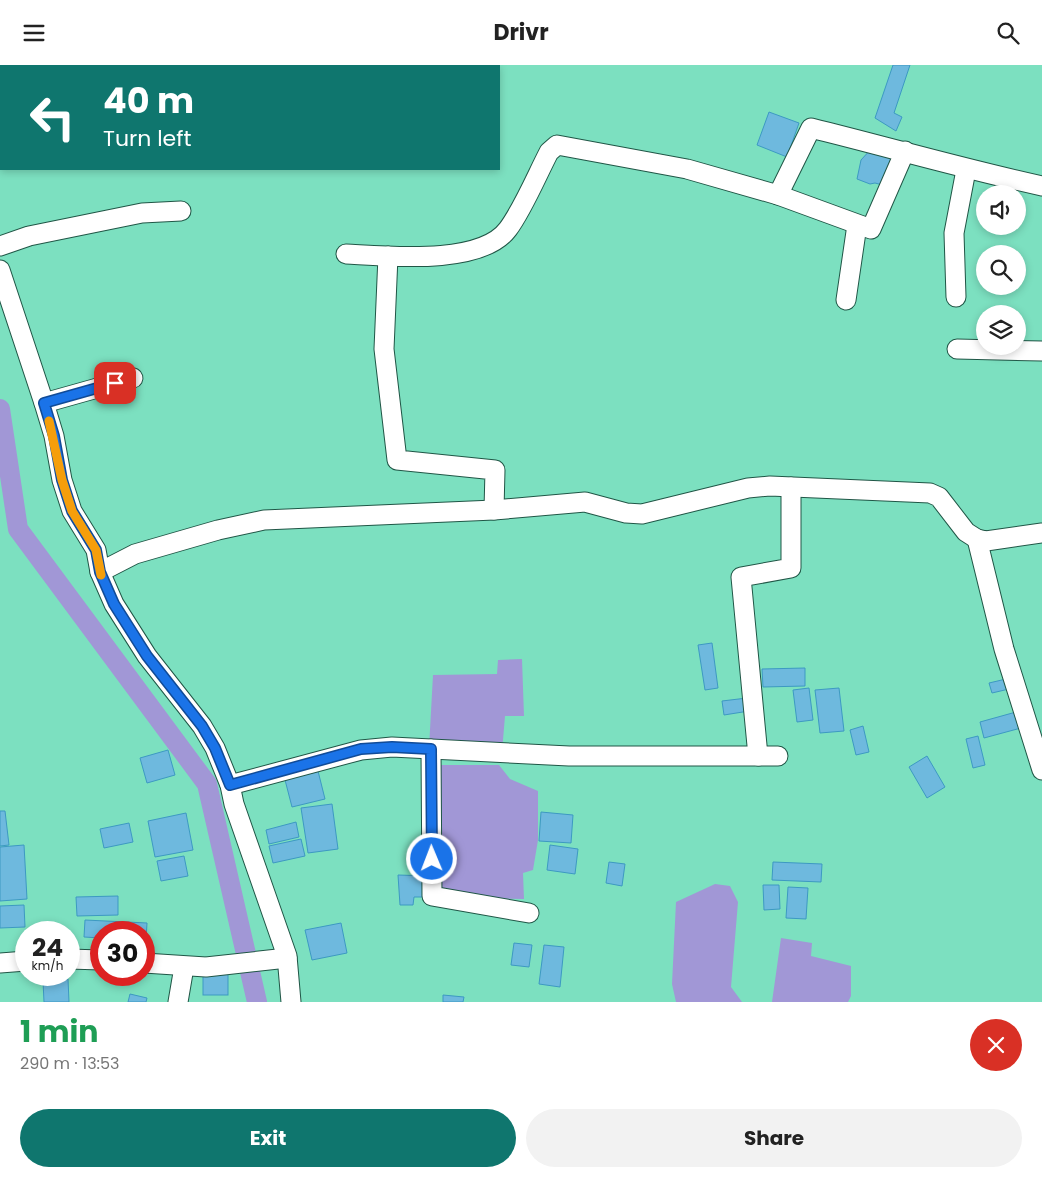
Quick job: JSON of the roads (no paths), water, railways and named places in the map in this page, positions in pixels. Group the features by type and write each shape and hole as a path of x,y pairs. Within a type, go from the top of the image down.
{"street":[{"path":"778,195 811,128 905,151 966,170 1042,186"},
{"path":"346,254 429,257 462,252 493,241 507,231 549,152 556,145 669,165 778,195 871,229 905,151"},
{"path":"956,297 954,233 966,170"},
{"path":"0,246 29,235 142,213 182,211"},
{"path":"846,300 858,225"},
{"path":"388,256 384,349 398,460 495,470 494,510"},
{"path":"0,270 54,436 62,480 72,511 96,550 100,572 114,604 147,656 202,726 215,748 230,785 234,804 283,958 290,1002"},
{"path":"956,349 1042,351"},
{"path":"44,403 133,378"},
{"path":"758,756 741,577 791,568 792,487"},
{"path":"100,572 135,554 218,530 264,520 494,510 585,501 626,513 642,514 734,489 792,487 930,493 939,497 966,533 977,539 986,541 1042,533"},
{"path":"977,539 1004,649 1042,770"},
{"path":"230,785 361,749 392,747 569,756 778,756"},
{"path":"431,749 432,896 529,913"},
{"path":"155,964 184,967 246,964 283,958"},
{"path":"0,963 15,962"},
{"path":"178,1002 184,967"}],"waterway":[{"path":"0,409 18,529 207,784 257,1002"}]}
